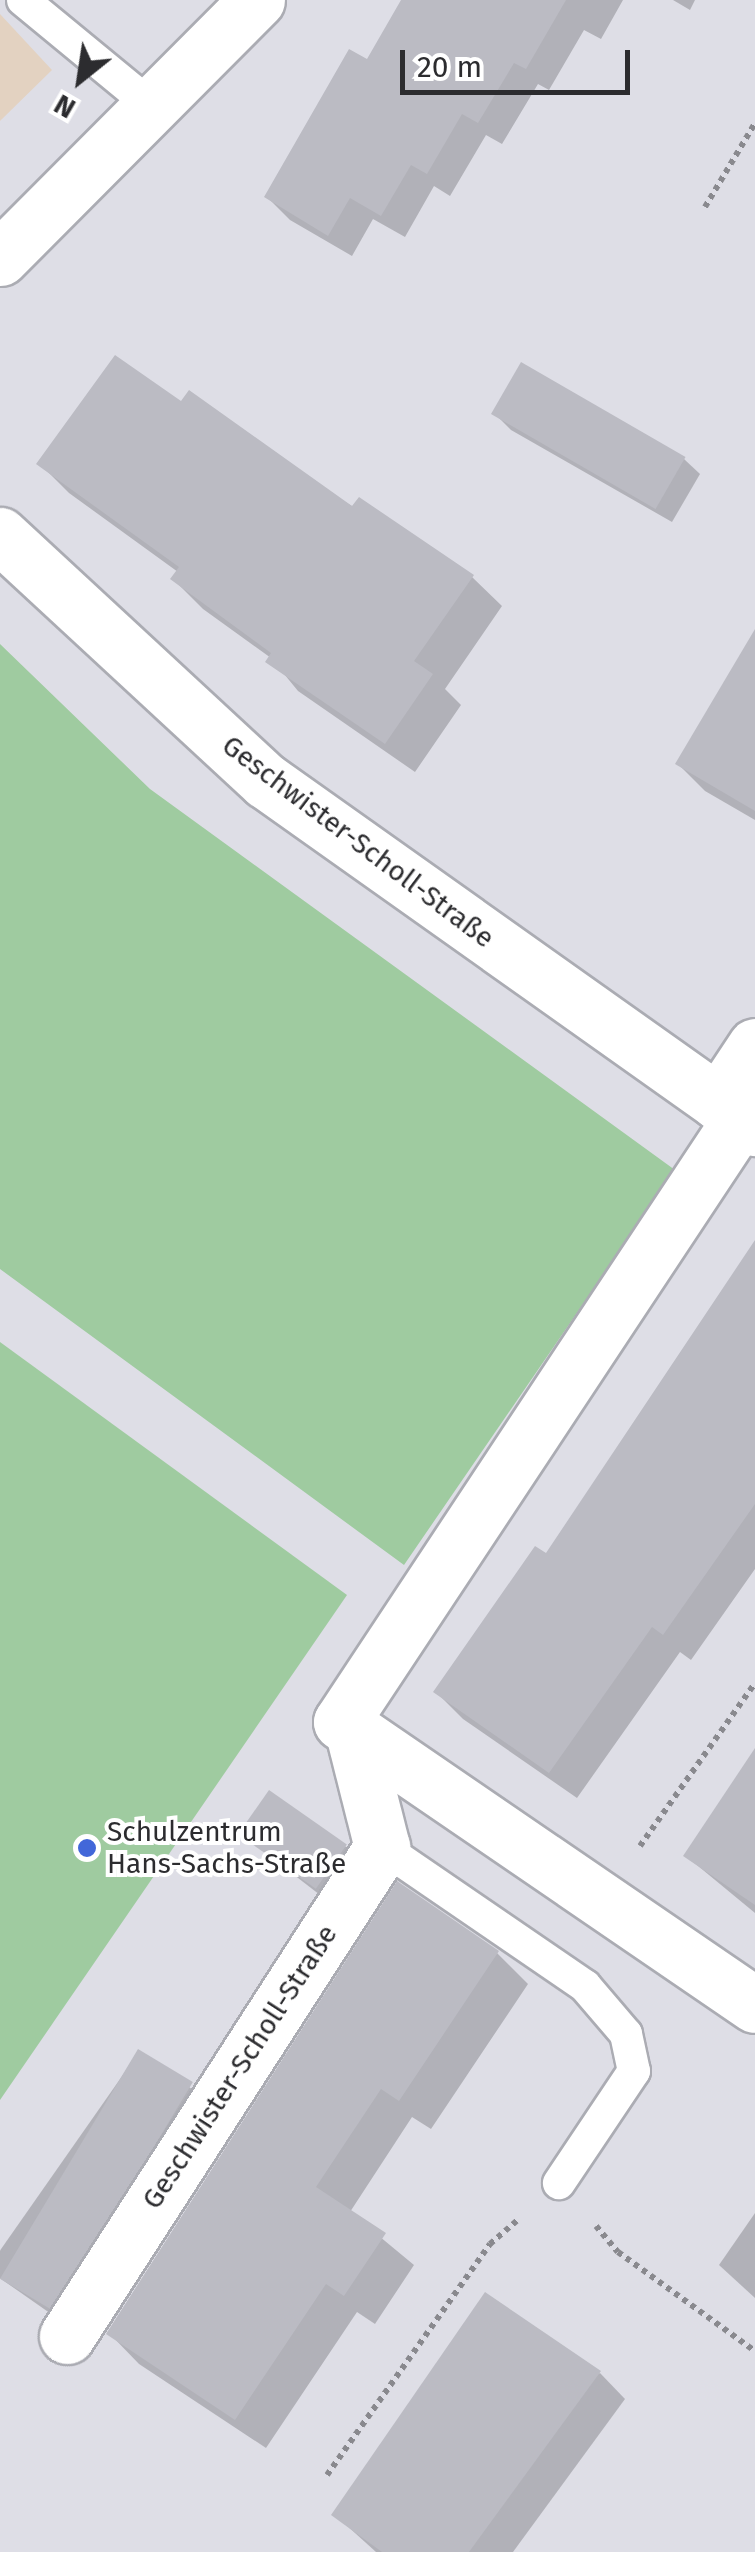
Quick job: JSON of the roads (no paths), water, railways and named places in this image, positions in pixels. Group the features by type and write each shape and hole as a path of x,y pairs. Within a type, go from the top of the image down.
{"street":[{"path":"0,258 148,104 256,0"},
{"name":"Geschwister-Scholl-Straße","path":"0,535 266,780 738,1116"},
{"path":"755,1046 738,1116 341,1722 755,2006"},
{"path":"353,1732 382,1847"},
{"name":"Geschwister-Scholl-Straße","path":"67,2336 382,1847"}],"lane":[{"path":"23,0 148,104"},
{"path":"382,1847 584,1986 626,2034 634,2071 560,2183"}],"place":[{"name":"Schulzentrum Hans-Sachs-Straße","path":"87,1848"}]}
